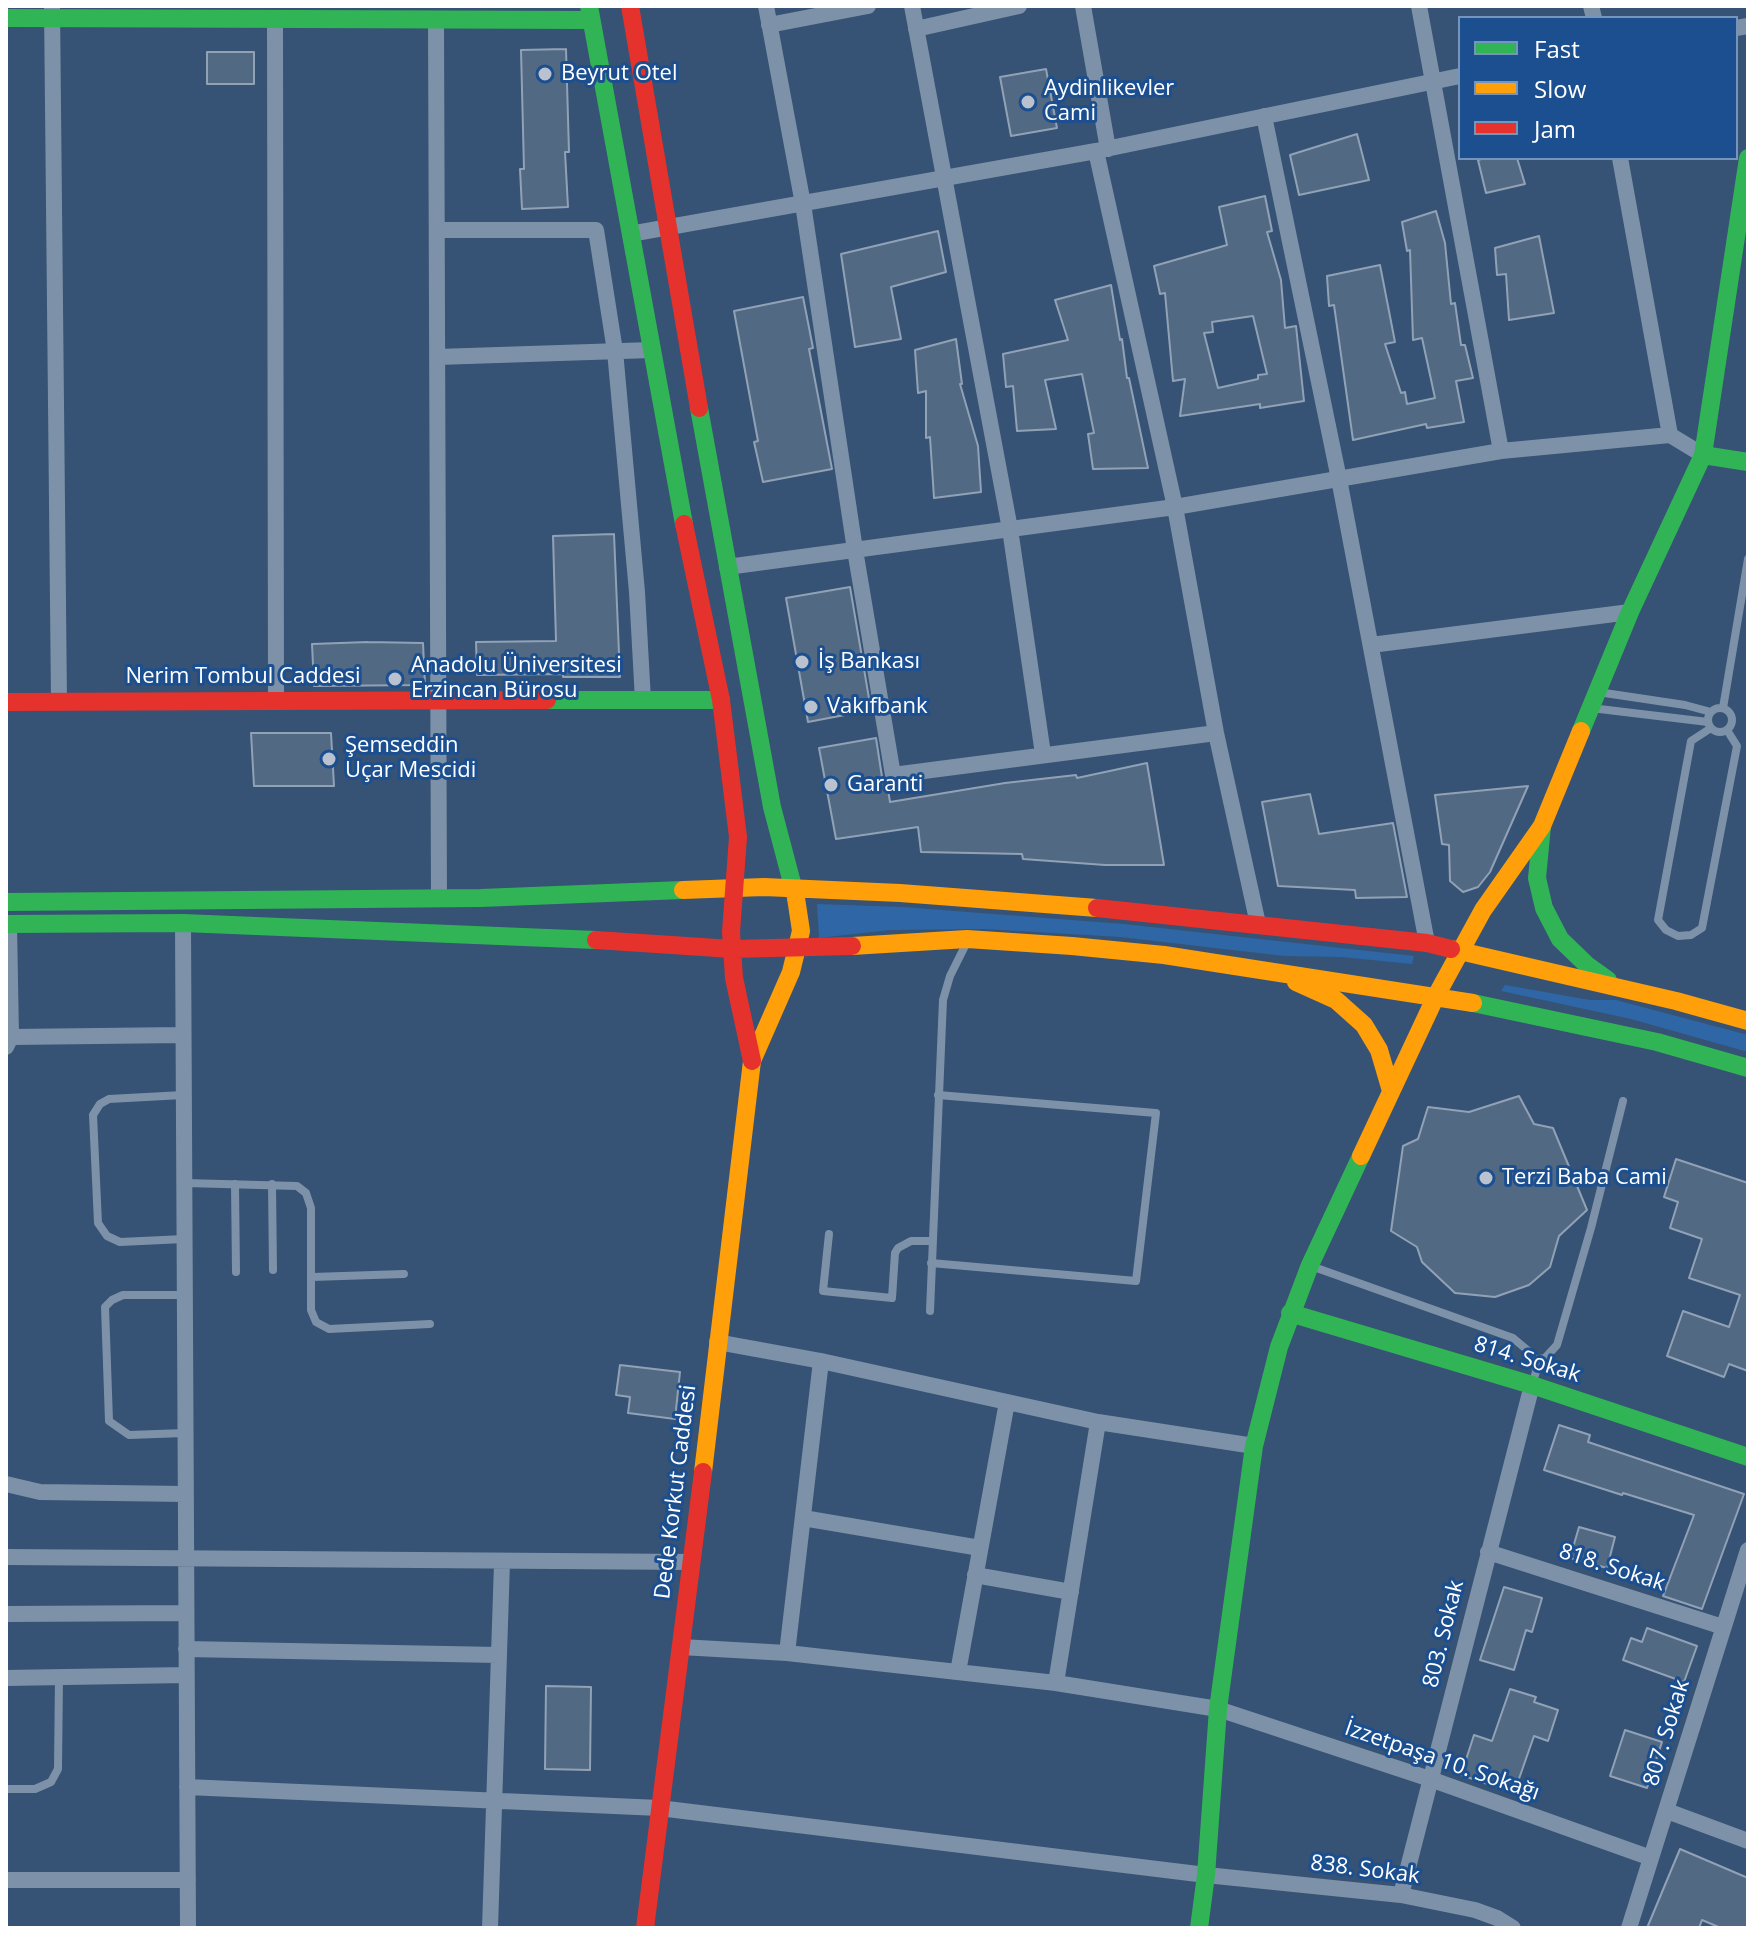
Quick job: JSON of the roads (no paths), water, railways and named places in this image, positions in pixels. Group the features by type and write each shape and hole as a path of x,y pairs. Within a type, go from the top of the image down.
{"main road":[{"path":"630,6 727,567 772,807 794,887 801,931 798,949"},
{"path":"6,18 52,12 268,15 416,13 436,20 590,13"},
{"name":"Dede Korkut Caddesi","path":"590,13 695,586 721,700 738,837 732,949 734,978 752,1061"},
{"path":"1199,1928 1218,1709 1254,1446 1290,1313 1436,996 1483,910 1542,826 1630,612 1703,455 1748,158"},
{"path":"1703,455 1748,462"},
{"name":"Nerim Tombul Caddesi","path":"6,702 721,700"},
{"path":"1542,826 1537,878 1544,908 1560,939 1619,989"},
{"path":"6,902 439,898 794,887 1050,903 1427,943 1748,1021"},
{"path":"8,924 183,923 574,939 732,949 798,949 967,939 1164,955 1436,996 1657,1042 1748,1068"},
{"name":"Dede Korkut Caddesi","path":"645,1928 752,1061 798,949"},
{"path":"1269,969 1336,1000 1352,1013 1364,1025 1379,1050 1391,1091"},
{"name":"814. Sokak","path":"1290,1313 1532,1385 1748,1457"}],"street":[{"path":"766,6 803,204 855,550 893,775 1216,733"},
{"path":"769,25 868,6"},
{"path":"912,6 1010,529 1043,754"},
{"path":"916,29 1019,6"},
{"path":"1083,6 1102,150 1175,507 1216,733 1258,924"},
{"path":"1419,6 1501,451"},
{"path":"52,12 59,702"},
{"path":"268,15 276,701"},
{"path":"436,20 439,898"},
{"path":"630,234 1102,150 1458,76"},
{"path":"1264,116 1339,479 1427,943"},
{"path":"1620,160 1670,435"},
{"path":"437,230 596,230 615,351 637,592 643,700"},
{"path":"437,357 652,350"},
{"path":"727,567 1175,507 1501,451 1670,435 1703,455"},
{"path":"1371,645 1630,612"},
{"path":"183,923 188,1928"},
{"path":"8,924 8,1042 183,1035"},
{"path":"717,1342 821,1361 1098,1422 1254,1446"},
{"path":"787,1653 821,1361"},
{"name":"803. Sokak","path":"1401,1895 1532,1385"},
{"path":"958,1672 1007,1402"},
{"path":"1056,1683 1098,1422"},
{"path":"6,1484 40,1492 185,1494"},
{"path":"803,1518 980,1548"},
{"name":"807. Sokak","path":"1629,1928 1748,1550"},
{"name":"818. Sokak","path":"1488,1552 1723,1627"},
{"path":"6,1557 692,1562"},
{"path":"490,1928 502,1563"},
{"path":"975,1575 1071,1592"},
{"path":"6,1614 186,1613"},
{"name":"İzzetpaşa 10. Sokağı","path":"681,1647 787,1653 1056,1683 1218,1709 1430,1779 1651,1858"},
{"path":"186,1649 498,1655"},
{"path":"6,1678 186,1675"},
{"name":"838. Sokak","path":"187,1787 659,1808 1206,1875 1401,1895 1475,1910 1513,1928"},
{"path":"1667,1811 1748,1841"},
{"path":"6,1880 188,1880"}],"lane":[{"path":"1723,708 1748,559"},
{"path":"1594,700 1685,705 1711,712 1723,708 1728,710 1733,721 1727,730"},
{"path":"1594,700 1710,725 1715,731 1727,730"},
{"path":"1711,712 1710,725 1691,741 1658,920 1666,930 1678,936 1691,935 1702,928 1737,746 1727,730"},
{"path":"930,1311 943,1000 967,939"},
{"path":"183,1095 109,1099 100,1104 93,1115 98,1223 107,1236 120,1242 184,1239"},
{"path":"931,1263 1136,1281 1156,1113 938,1095"},
{"path":"1535,1360 1545,1358 1557,1345 1623,1101"},
{"path":"184,1183 297,1186 306,1193 311,1208 311,1310 316,1322 329,1329 430,1324"},
{"path":"235,1184 236,1272"},
{"path":"272,1184 273,1270"},
{"path":"829,1234 823,1291 892,1298 898,1248 911,1241 932,1241"},
{"path":"1310,1265 1513,1338 1535,1360 1536,1372 1532,1385"},
{"path":"312,1277 404,1274"},
{"path":"184,1295 123,1295 105,1307 109,1421 129,1435 185,1433"},
{"path":"6,1789 35,1789 51,1782 58,1769 59,1677"}],"place":[{"name":"Beyrut Otel","path":"545,74"},
{"name":"Aydinlikevler Cami","path":"1028,102"},
{"name":"İş Bankası","path":"802,662"},
{"name":"Anadolu Üniversitesi Erzincan Bürosu","path":"395,679"},
{"name":"Vakıfbank","path":"811,707"},
{"name":"Şemseddin Uçar Mescidi","path":"329,759"},
{"name":"Garanti","path":"831,785"},
{"name":"Terzi Baba Cami","path":"1486,1178"}]}
